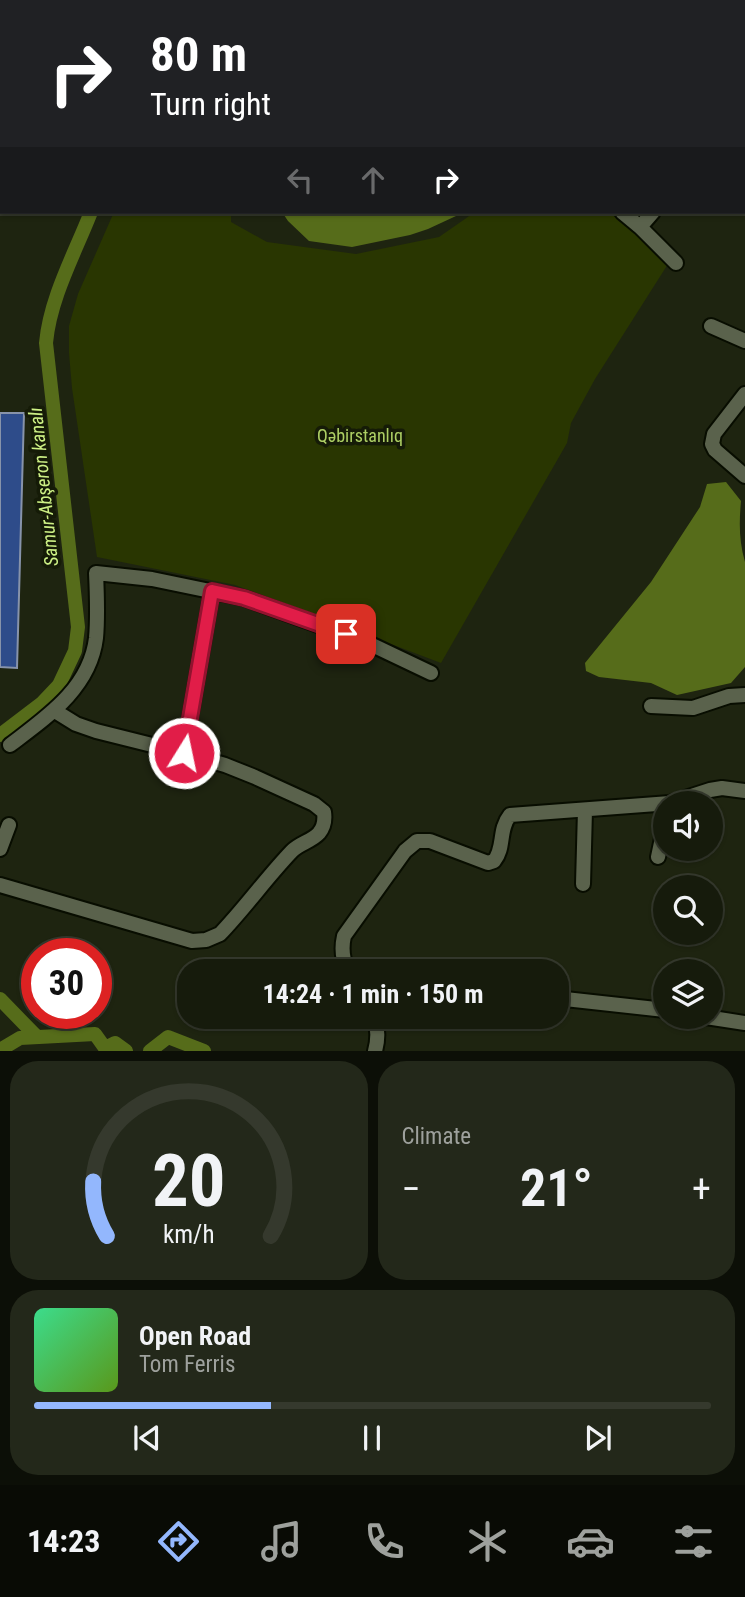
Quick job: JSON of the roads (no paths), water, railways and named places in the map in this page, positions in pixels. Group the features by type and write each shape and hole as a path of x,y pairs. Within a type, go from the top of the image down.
{"street":[{"path":"624,214 676,263"},
{"path":"640,227 651,214"},
{"path":"710,326 745,341"},
{"path":"745,394 714,434 712,444 715,450 745,476"},
{"path":"10,745 55,711 78,684 89,662 96,641 96,573 152,579 244,598 368,643 431,673"},
{"path":"184,753 212,591"},
{"path":"651,706 693,708 729,696 745,695"},
{"path":"0,885 192,941 206,940 220,934 294,848 314,838 325,818 324,812 314,804 225,765 96,731 76,724 55,711"},
{"path":"706,791 722,788 745,792"},
{"path":"344,959 344,936 405,851 417,841 430,841 488,863 494,862 498,856 504,823 510,815 653,804"},
{"path":"583,884 585,810"},
{"path":"0,849 9,825"},
{"path":"569,999 653,1009"},
{"path":"723,1020 745,1023"},
{"path":"375,1051 376,1029"}],"waterway":[{"name":"Samur-Abşeron kanalı","path":"0,735 42,703 59,685 75,651 78,627 46,343 52,309 90,214"},
{"path":"0,999 37,1037"},
{"path":"0,1050 20,1038 95,1034 105,1048 115,1043 126,1051"},
{"path":"150,1051 168,1037 204,1051"}],"park label":[{"name":"Qəbirstanlıq","path":"360,436"}]}
